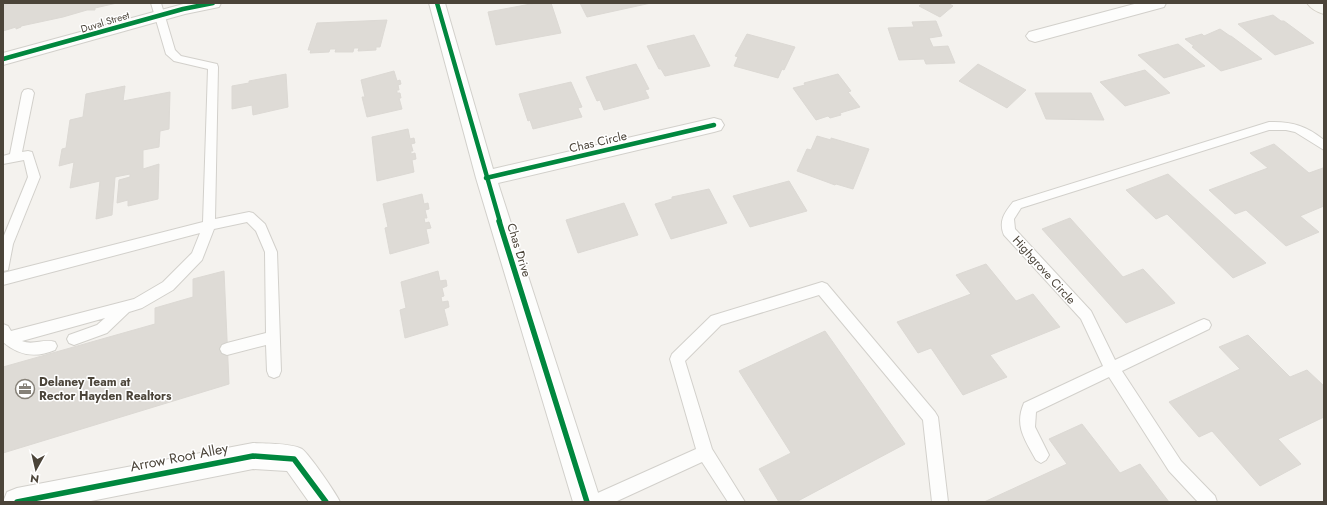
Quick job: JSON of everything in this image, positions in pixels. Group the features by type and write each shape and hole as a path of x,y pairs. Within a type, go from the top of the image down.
{"street":[{"name":"Duval Street","path":"3,59 68,42 158,9 213,3"},
{"name":"Chas Drive","path":"437,3 486,178 587,502"},
{"path":"1035,36 1158,3"},
{"path":"1315,3 1324,9"},
{"name":"Chas Circle","path":"486,178 714,125"},
{"name":"Arrow Root Alley","path":"17,502 252,456 294,459 326,502"}],"lane":[{"path":"5,334 137,304 168,286 197,256 209,225 213,67 178,59 170,52 158,9"},
{"path":"3,266 7,244 34,177 28,155 9,159 28,93"},
{"name":"Highgrove Circle","path":"1209,502 1175,466 1112,368 1086,315 1009,231 1008,218 1017,205 1269,126 1284,125 1304,130 1324,146"},
{"path":"3,279 209,225 249,217 261,228 271,252 274,371"},
{"path":"737,502 705,453 677,359 716,320 822,288 930,417 940,502"},
{"path":"74,339 102,329 125,307"},
{"path":"1041,455 1027,428 1029,408 1204,325"},
{"path":"5,334 17,346 32,349 50,346"},
{"path":"228,349 273,337"},
{"path":"597,502 705,453"}],"building":[{"path":"117,3 95,8 95,10 87,10 21,26 16,29 16,27 3,31 3,4"},
{"path":"536,3 551,3 561,33 496,45 488,12"},
{"path":"580,3 651,3 587,17"},
{"path":"923,3 948,3 953,6 940,17 919,6"},
{"path":"1273,15 1281,21 1284,21 1314,43 1275,55 1238,24"},
{"path":"387,20 380,47 376,47 376,50 358,51 359,48 354,48 353,52 335,52 336,49 330,49 329,52 310,53 311,50 308,50 317,23"},
{"path":"936,21 942,36 929,38 933,47 948,46 955,63 926,64 924,59 899,60 888,28 914,27 912,22"},
{"path":"1220,29 1262,59 1221,71 1192,47 1194,46 1185,39 1202,34 1204,36"},
{"path":"747,34 795,47 784,70 782,69 778,78 734,66 738,57 735,56"},
{"path":"694,35 710,66 665,76 661,69 659,69 647,46"},
{"path":"1178,44 1205,66 1164,78 1138,55"},
{"path":"636,64 649,89 645,90 649,98 604,110 600,100 597,101 586,77"},
{"path":"978,64 1026,90 1007,108 959,81"},
{"path":"1145,70 1170,93 1125,106 1100,82"},
{"path":"394,71 397,81 400,80 401,84 398,85 399,90 397,90 397,93 400,93 401,98 399,98 402,109 367,117 362,97 365,97 361,80"},
{"path":"286,74 288,107 253,115 252,105 232,109 232,86"},
{"path":"838,74 851,91 848,92 860,107 840,113 841,115 830,118 828,116 816,120 793,88 805,85 804,83"},
{"path":"571,82 582,107 578,108 582,117 533,129 530,120 528,121 519,94"},
{"path":"125,86 123,101 170,92 169,129 160,131 159,147 143,150 143,169 159,164 158,199 128,206 128,200 117,203 119,180 130,177 130,174 115,177 112,215 96,219 100,181 70,188 74,162 59,166 62,149 66,148 70,120 83,117 86,94"},
{"path":"1035,93 1091,93 1104,120 1046,119"},
{"path":"408,129 410,139 414,138 415,143 411,144 413,151 411,151 411,154 415,153 416,159 412,160 414,172 377,181 372,137"},
{"path":"817,136 831,140 831,138 869,149 853,189 835,185 797,171 807,149 811,150"},
{"path":"1274,144 1309,173 1323,168 1324,169 1324,206 1300,216 1319,232 1286,246 1246,210 1235,214 1209,190 1268,168 1250,153"},
{"path":"1168,174 1266,263 1233,278 1167,214 1156,219 1126,190"},
{"path":"789,181 807,211 750,227 733,196"},
{"path":"709,189 727,223 671,239 655,204 672,199 672,197"},
{"path":"422,194 424,204 428,203 429,209 425,210 427,218 424,218 425,223 429,222 431,228 426,229 429,243 390,254 385,228 388,227 383,204"},
{"path":"624,203 638,235 578,253 566,220"},
{"path":"1070,218 1123,277 1143,269 1175,303 1126,323 1042,229"},
{"path":"986,264 1016,301 1033,294 1060,327 990,355 1007,377 963,395 931,348 918,353 897,322 971,294 956,275"},
{"path":"224,271 229,384 3,453 3,367 155,324 155,308 193,297 193,279"},
{"path":"438,271 440,281 446,280 447,286 442,288 444,296 441,297 442,302 448,301 449,307 444,309 448,325 405,338 400,310 406,308 401,282"},
{"path":"825,331 905,444 796,502 779,502 759,469 791,453 739,371"},
{"path":"1248,335 1290,377 1307,370 1324,386 1324,417 1278,439 1301,464 1260,486 1212,431 1199,437 1169,402 1240,369 1219,347"},
{"path":"1082,424 1120,473 1140,464 1169,502 984,502 1067,464 1049,439"}],"cycle path":[{"path":"3,59 183,9 213,3"},
{"path":"437,3 486,178 587,502"},
{"path":"486,178 714,125"},
{"path":"17,502 253,456 294,459 326,502"}],"place":[{"name":"Delaney Team at Rector Hayden Realtors","path":"25,389"}]}
